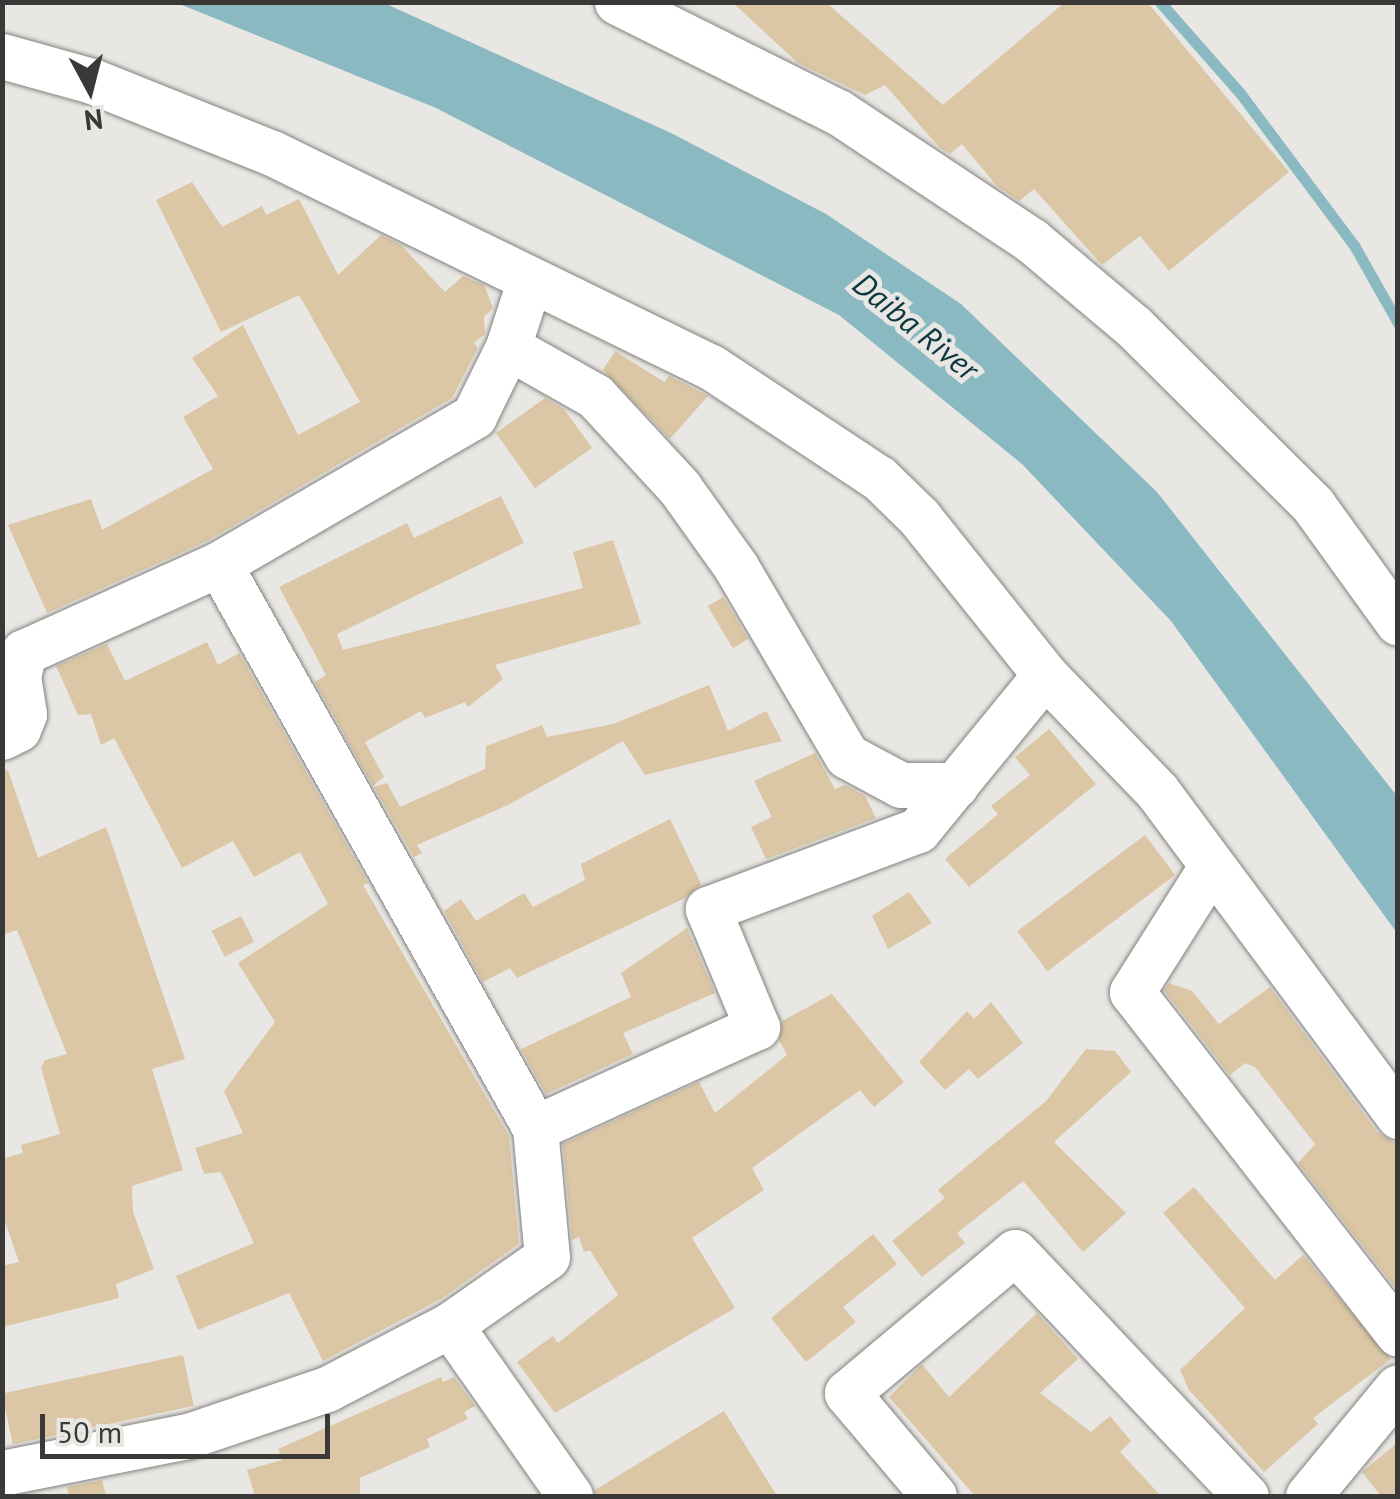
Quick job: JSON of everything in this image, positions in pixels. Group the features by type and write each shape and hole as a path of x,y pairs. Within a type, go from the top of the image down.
{"street":[{"path":"617,2 838,112 1031,240 1134,327 1313,506 1396,618"},
{"path":"2,56 92,82 272,153 711,367 879,478 919,518 1044,674 1158,791 1210,867 1398,1116"},
{"path":"2,737 18,729 24,714 18,677 24,652 219,564 458,429 474,416 508,347 530,279"},
{"path":"508,347 595,396 679,487 736,567 847,756 901,785 956,785"},
{"path":"2,1473 255,1416 327,1388 450,1326 537,1270 547,1256 535,1128 219,564"},
{"path":"535,1128 757,1027 708,909 918,830 1044,674"},
{"path":"1210,867 1132,992 1398,1334"},
{"path":"934,1496 847,1393 1015,1252 1246,1496"},
{"path":"450,1326 570,1496"},
{"path":"1308,1496 1398,1386"}],"water":[{"name":"Daiba River","path":"177,3 384,3 671,133 826,214 961,304 1157,492 1397,796 1397,933 1171,621 1022,464 839,315 436,108"}],"building":[{"path":"732,2 829,5 943,105 1065,2 1147,2 1289,172 1169,271 1140,236 1102,265 1034,189 1019,201 997,186 962,144 950,154 939,147 885,85 865,95 798,63"},
{"path":"192,182 222,227 262,206 266,215 299,199 338,275 381,235 401,245 445,292 463,276 484,285 493,308 484,317 485,334 474,343 478,348 452,398 207,541 47,613 8,525 91,499 102,530 213,469 183,417 218,396 192,358 243,325 298,435 360,402 299,295 221,332 156,200"},
{"path":"615,351 664,382 669,376 708,396 670,439 603,370"},
{"path":"545,398 564,409 592,448 535,488 496,433"},
{"path":"501,496 524,543 337,634 343,650 583,588 573,552 613,540 641,624 495,665 503,679 468,707 465,702 425,718 421,711 365,742 384,777 373,786 315,682 326,675 279,587 407,523 414,538"},
{"path":"723,597 748,639 733,648 708,606"},
{"path":"207,642 218,665 239,653 368,883 363,885 509,1136 519,1244 441,1299 323,1361 289,1293 198,1330 176,1276 254,1243 221,1172 204,1174 195,1148 243,1133 224,1091 275,1022 238,963 328,904 300,852 254,877 233,841 182,868 114,738 101,745 91,714 78,715 56,666 107,644 125,681"},
{"path":"709,685 728,731 766,711 782,741 645,775 623,741 510,804 417,845 422,853 414,857 374,787 387,783 400,807 485,769 486,746 542,725 547,737 613,724"},
{"path":"1049,729 1096,784 969,887 945,859 998,814 991,806 1030,775 1015,757"},
{"path":"815,753 835,789 845,785 865,796 876,818 766,859 751,827 772,817 754,781"},
{"path":"8,770 38,858 106,827 185,1059 152,1069 183,1170 132,1186 133,1212 154,1269 116,1284 119,1298 2,1327 2,1266 19,1262 2,1213 2,1159 23,1153 21,1145 60,1134 41,1068 45,1060 67,1054 17,930 2,935 2,771"},
{"path":"670,819 701,884 685,898 517,978 510,968 483,982 444,911 461,899 476,921 524,893 533,907 585,880 581,864"},
{"path":"1145,835 1175,875 1047,971 1017,931"},
{"path":"909,892 932,923 888,949 872,916"},
{"path":"241,916 254,942 225,957 212,931"},
{"path":"687,928 715,993 623,1033 633,1054 546,1094 521,1049 631,997 621,973"},
{"path":"1169,983 1192,991 1219,1024 1270,987 1377,1132 1398,1145 1398,1291 1298,1163 1315,1144 1255,1067 1245,1063 1230,1075 1164,990"},
{"path":"832,994 904,1082 874,1107 860,1090 752,1168 764,1190 692,1238 735,1308 555,1413 517,1362 553,1336 558,1343 618,1295 590,1250 584,1252 579,1237 572,1240 563,1144 699,1082 715,1113 787,1055 779,1040 782,1021"},
{"path":"991,1002 1023,1043 978,1079 969,1069 945,1090 919,1062 967,1011 974,1019"},
{"path":"1086,1049 1115,1051 1131,1072 1054,1142 1126,1213 1083,1252 1023,1181 957,1233 965,1243 922,1277 892,1241 945,1198 938,1190 1046,1101"},
{"path":"1194,1187 1275,1280 1303,1255 1391,1359 1313,1418 1318,1424 1264,1472 1189,1390 1180,1370 1245,1308 1163,1213"},
{"path":"873,1234 897,1264 843,1307 856,1322 806,1362 771,1318"},
{"path":"1037,1313 1078,1359 1040,1393 1091,1432 1110,1416 1131,1441 1120,1452 1161,1496 975,1496 889,1397 922,1364 949,1397"},
{"path":"183,1355 194,1406 13,1444 2,1393"},
{"path":"441,1377 443,1382 454,1377 475,1406 464,1412 468,1419 427,1439 430,1447 360,1478 360,1496 255,1496 247,1470 282,1460 278,1449"},
{"path":"724,1411 777,1496 596,1496 595,1490"},
{"path":"1398,1442 1398,1496 1381,1496 1362,1472"},
{"path":"102,1480 106,1496 69,1496 67,1487"}],"waterway":[{"path":"1160,2 1240,93 1355,247 1398,323"}]}
